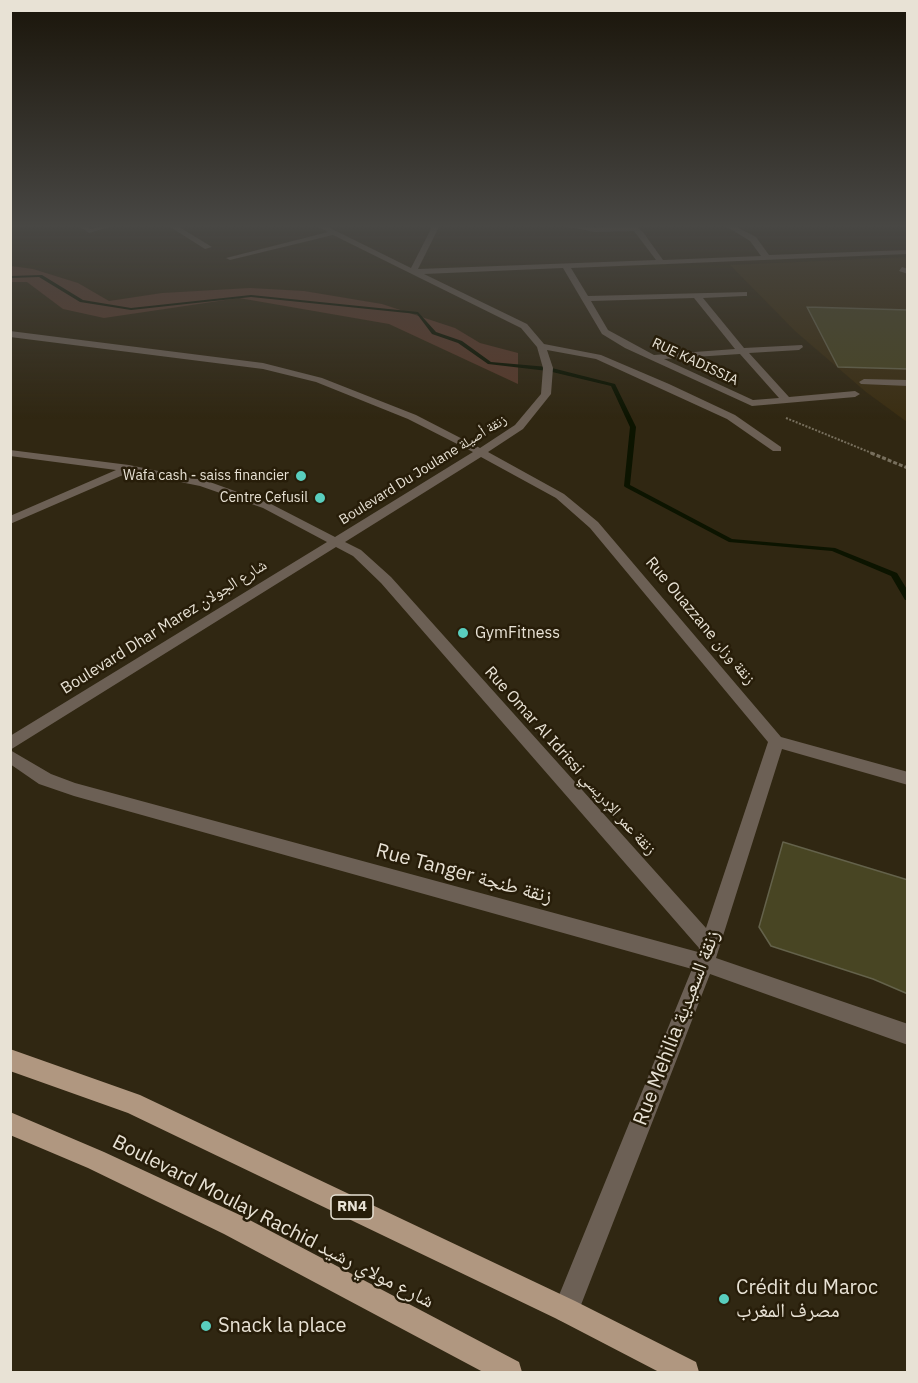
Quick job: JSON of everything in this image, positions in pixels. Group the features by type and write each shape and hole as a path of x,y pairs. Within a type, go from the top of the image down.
{"main road":[{"name":"RN4","path":"10,1060 132,1103 566,1310 686,1372"},
{"name":"Boulevard Moulay Rachid شارع مولاي رشيد","path":"10,1123 233,1225 509,1372"}],"street":[{"path":"450,290 512,319 533,334 542,349 598,357 732,417 777,449"},
{"name":"RUE KADISSIA","path":"580,290 605,332 652,357 752,403 786,398 855,394"},
{"path":"586,299 744,294"},
{"path":"696,295 741,350 786,398"},
{"name":"Rue Ouazzane زنقة وزان","path":"10,334 232,361 290,371 358,394 480,452 560,496 594,525 776,741"},
{"path":"652,357 799,347"},
{"name":"Boulevard Du Joulane زنقة أصيلة","path":"336,542 519,427 546,394 548,368 542,349"},
{"path":"864,382 908,383"},
{"name":"Rue Omar Al Idrissi زنقة عمر الإدريسي","path":"10,453 129,468 203,483 235,493 298,521 357,553 386,580 707,954"},
{"path":"10,521 129,468"},
{"name":"Boulevard Dhar Marez شارع الجولان","path":"10,744 336,542"},
{"path":"776,741 908,779"},
{"name":"Rue Mehilia زنقة السعيدية","path":"566,1310 707,954 776,741"},
{"name":"Rue Tanger زنقة طنجة","path":"10,756 45,779 74,789 707,954 908,1035"}],"path":[{"path":"752,403 908,468"}],"shaded area":[{"path":"37,290 89,290 109,301 162,293 223,290 304,291 382,304 455,328 480,343 518,353 518,384 389,324 239,298 104,318 63,309"},
{"path":"754,290 907,290 907,422 866,392 795,331"}],"building":[{"path":"807,307 908,310 908,369 838,367"},
{"path":"783,842 908,880 908,994 873,979 771,946 759,927"}],"waterway":[{"path":"63,290 82,301 131,309 251,296 418,313 434,333 460,342 490,363 548,369 613,385 633,427 627,486 731,541 833,549 894,575 908,598"}],"place":[{"name":"Wafa cash - saiss financier","path":"301,476"},
{"name":"Centre Cefusil","path":"320,498"},
{"name":"GymFitness","path":"463,633"},
{"name":"Crédit du Maroc مصرف المغرب","path":"724,1299"},
{"name":"Snack la place","path":"206,1326"}]}
